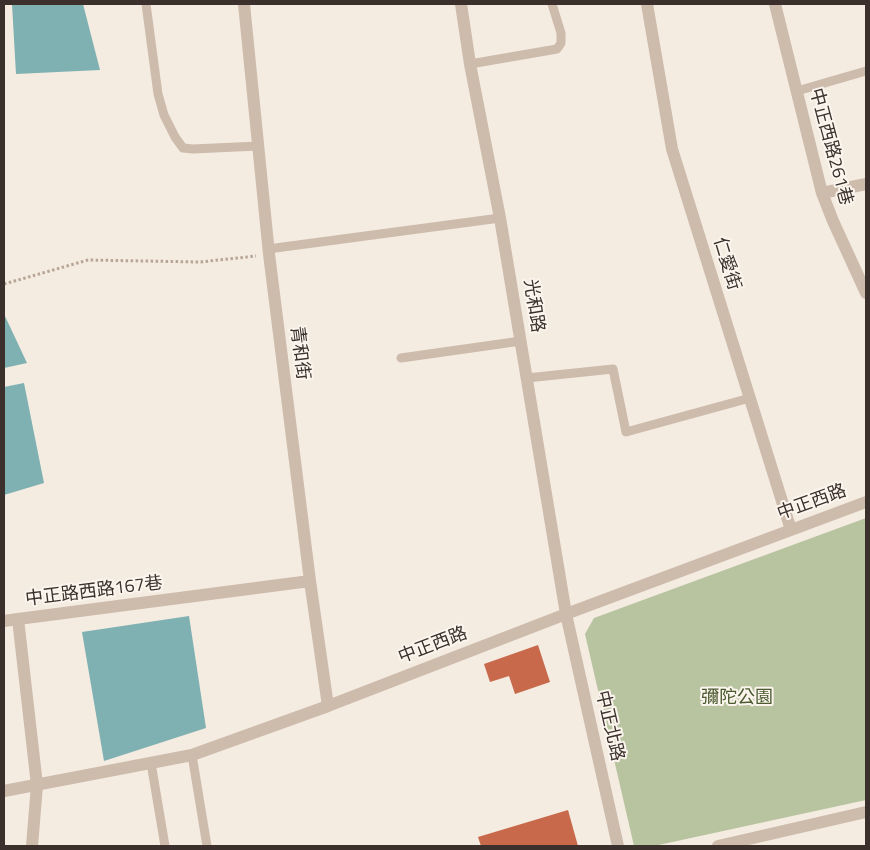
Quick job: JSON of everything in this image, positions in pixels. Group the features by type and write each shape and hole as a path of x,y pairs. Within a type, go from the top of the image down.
{"street":[{"name":"青和街","path":"244,4 268,252 328,706"},
{"name":"光和路","path":"461,4 470,64 500,218 566,614"},
{"name":"仁愛街","path":"647,4 672,148 791,530"},
{"name":"中正西路261巷","path":"775,4 822,192 866,294"},
{"path":"822,192 866,184"},
{"name":"中正西路","path":"4,791 151,764 192,754 328,706 566,614 866,502"},
{"name":"中正路西路167巷","path":"32,846 37,785 18,619 310,581"},
{"name":"中正北路","path":"566,614 618,846"},
{"path":"4,620 18,619"},
{"path":"718,846 866,812"}],"lane":[{"path":"146,4 158,94 164,115 183,148 258,146"},
{"path":"470,64 557,49 561,43 561,33 552,4"},
{"path":"797,91 866,71"},
{"path":"268,252 500,218"},
{"path":"401,358 521,342"},
{"path":"527,378 613,369 626,432 750,398"},
{"path":"192,754 207,846"},
{"path":"151,764 165,846"}],"path":[{"path":"4,284 88,260 200,262 268,252"}],"green space":[{"name":"彌陀公園","path":"866,518 866,800 654,846 634,846 585,634 594,618"}],"water":[{"path":"12,4 83,4 100,70 16,74"},
{"path":"4,314 27,363 4,368"},
{"path":"24,383 44,483 4,495 4,387"},
{"path":"189,616 206,728 104,761 82,632"}],"building":[{"path":"538,645 550,682 515,694 509,676 490,682 484,664"},
{"path":"568,810 578,846 481,846 478,837"}]}
